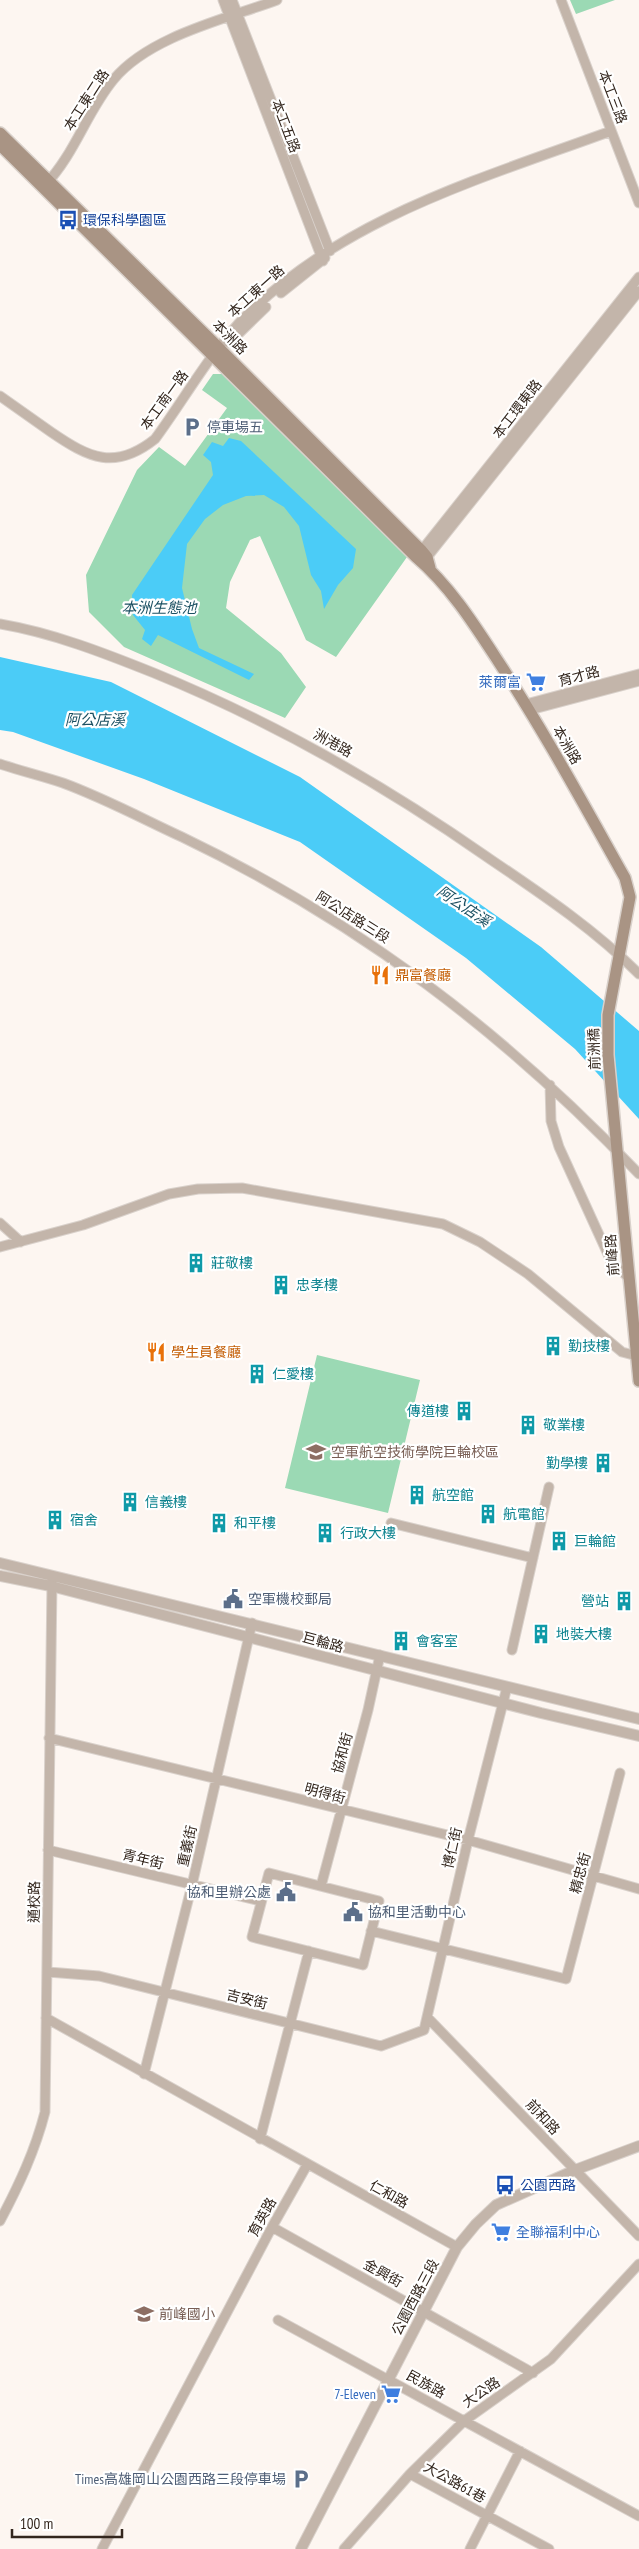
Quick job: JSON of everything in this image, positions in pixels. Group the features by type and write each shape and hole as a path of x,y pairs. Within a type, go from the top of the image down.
{"main road":[{"name":"本洲路","path":"0,133 46,184 218,351 423,559 469,616 528,707 635,896 619,954"},
{"name":"本洲路","path":"0,145 46,184"},
{"name":"前洲橋","path":"616,1126 608,1056 608,1015 619,954"},
{"name":"前峰路","path":"616,1126 639,1381"}],"street":[{"name":"本工五路","path":"223,0 234,16"},
{"name":"本工五路","path":"232,0 234,16 324,255"},
{"name":"本工東二路","path":"46,184 59,169 114,80 133,60 176,37 277,0"},
{"name":"本工三路","path":"561,0 639,203"},
{"name":"本工東一路","path":"218,351 324,255 369,227 436,195 611,131"},
{"name":"本工環東路","path":"423,559 639,277"},
{"name":"本工環東路","path":"423,559 639,291"},
{"name":"本工南一路","path":"0,396 76,450 91,456 113,458 127,456 141,450 155,439 218,351"},
{"name":"洲港路","path":"0,624 35,630 117,658 200,692 281,730 350,768 436,821 563,908 619,954"},
{"name":"育才路","path":"528,707 639,674"},
{"name":"育才路","path":"528,707 639,682"},
{"name":"阿公店路三段","path":"0,764 63,784 124,809 246,868 322,913 454,1002 550,1085 639,1174"},
{"path":"619,954 639,974"},
{"path":"550,1085 551,1122 559,1147 611,1261 629,1278"},
{"path":"0,1247 83,1225 169,1194 198,1189 242,1188 443,1224 480,1242 528,1274 622,1352 637,1356"},
{"path":"0,1223 20,1242"},
{"path":"512,1650 549,1487"},
{"path":"391,1523 532,1558"},
{"name":"巨輪路","path":"0,1564 250,1637 639,1736"},
{"name":"巨輪路","path":"0,1576 52,1580 252,1623 639,1719"},
{"name":"通校路","path":"0,2221 27,2169 45,2112 52,1580"},
{"name":"重義街","path":"144,2074 192,1885 252,1623"},
{"name":"協和街","path":"321,1886 368,1710 380,1655"},
{"name":"博仁街","path":"427,2017 468,1840 507,1687"},
{"name":"明得街","path":"49,1738 340,1811 468,1840 639,1889"},
{"name":"精忠街","path":"444,1948 566,1980 620,1773"},
{"name":"青年街","path":"48,1850 261,1901"},
{"path":"268,1873 321,1886 379,1901 363,1965 252,1937 268,1873"},
{"path":"371,1931 444,1948"},
{"path":"260,2139 309,1951"},
{"name":"吉安街","path":"48,1972 99,1976 381,2046 424,2030 427,2017"},
{"name":"前和路","path":"427,2017 639,2236"},
{"path":"46,2018 307,2165"},
{"name":"公園西路三段","path":"301,2549 457,2247 476,2224 496,2205 575,2170 639,2146"},
{"name":"育英路","path":"102,2549 272,2227 307,2165"},
{"name":"仁和路","path":"307,2165 457,2247"},
{"name":"金興街","path":"272,2227 533,2373"},
{"name":"大公路","path":"344,2549 410,2474 464,2421 551,2359 639,2264"},
{"name":"民族路","path":"278,2320 639,2516"},
{"path":"470,2549 520,2451"},
{"name":"大公路61巷","path":"410,2474 549,2549"}],"green space":[{"path":"570,0 615,0 576,14"},
{"path":"213,374 224,374 407,557 336,657 306,640 260,536 250,540 230,582 226,608 281,653 306,687 285,718 124,647 89,612 86,575 137,470 159,447 185,466 227,408 202,390"},
{"path":"317,1355 420,1380 388,1513 285,1488"}],"water":[{"name":"本洲生態池","path":"229,438 241,441 356,549 353,568 338,585 324,609 321,591 311,575 299,526 284,507 264,495 246,496 223,505 205,519 187,544 182,588 192,629 199,648 254,674 249,680 158,635 151,646 142,639 145,630 133,615 132,595 213,475 211,462 203,455 212,442 223,446"},
{"name":"阿公店溪","path":"0,657 111,682 300,777 541,947 639,1031 639,1119 575,1049 466,958 300,842 144,779 13,732 0,730"}],"place":[{"name":"環保科學園區","path":"68,220"},
{"name":"停車場五","path":"192,427"},
{"name":"萊爾富","path":"536,682"},
{"name":"鼎富餐廳","path":"380,975"},
{"name":"莊敬樓","path":"196,1263"},
{"name":"忠孝樓","path":"281,1285"},
{"name":"勤技樓","path":"553,1346"},
{"name":"學生員餐廳","path":"156,1352"},
{"name":"仁愛樓","path":"257,1374"},
{"name":"傳道樓","path":"464,1411"},
{"name":"敬業樓","path":"528,1425"},
{"name":"空軍航空技術學院巨輪校區","path":"316,1452"},
{"name":"勤學樓","path":"603,1463"},
{"name":"航空館","path":"417,1495"},
{"name":"信義樓","path":"130,1502"},
{"name":"航電館","path":"488,1514"},
{"name":"宿舍","path":"55,1520"},
{"name":"和平樓","path":"219,1523"},
{"name":"行政大樓","path":"325,1533"},
{"name":"巨輪館","path":"559,1541"},
{"name":"空軍機校郵局","path":"233,1599"},
{"name":"營站","path":"624,1601"},
{"name":"地裝大樓","path":"541,1634"},
{"name":"會客室","path":"401,1641"},
{"name":"協和里辦公處","path":"286,1892"},
{"name":"協和里活動中心","path":"353,1912"},
{"name":"公園西路","path":"505,2185"},
{"name":"全聯福利中心","path":"501,2232"},
{"name":"前峰國小","path":"144,2314"},
{"name":"7-Eleven","path":"391,2394"},
{"name":"Times高雄岡山公園西路三段停車場","path":"301,2479"}]}
